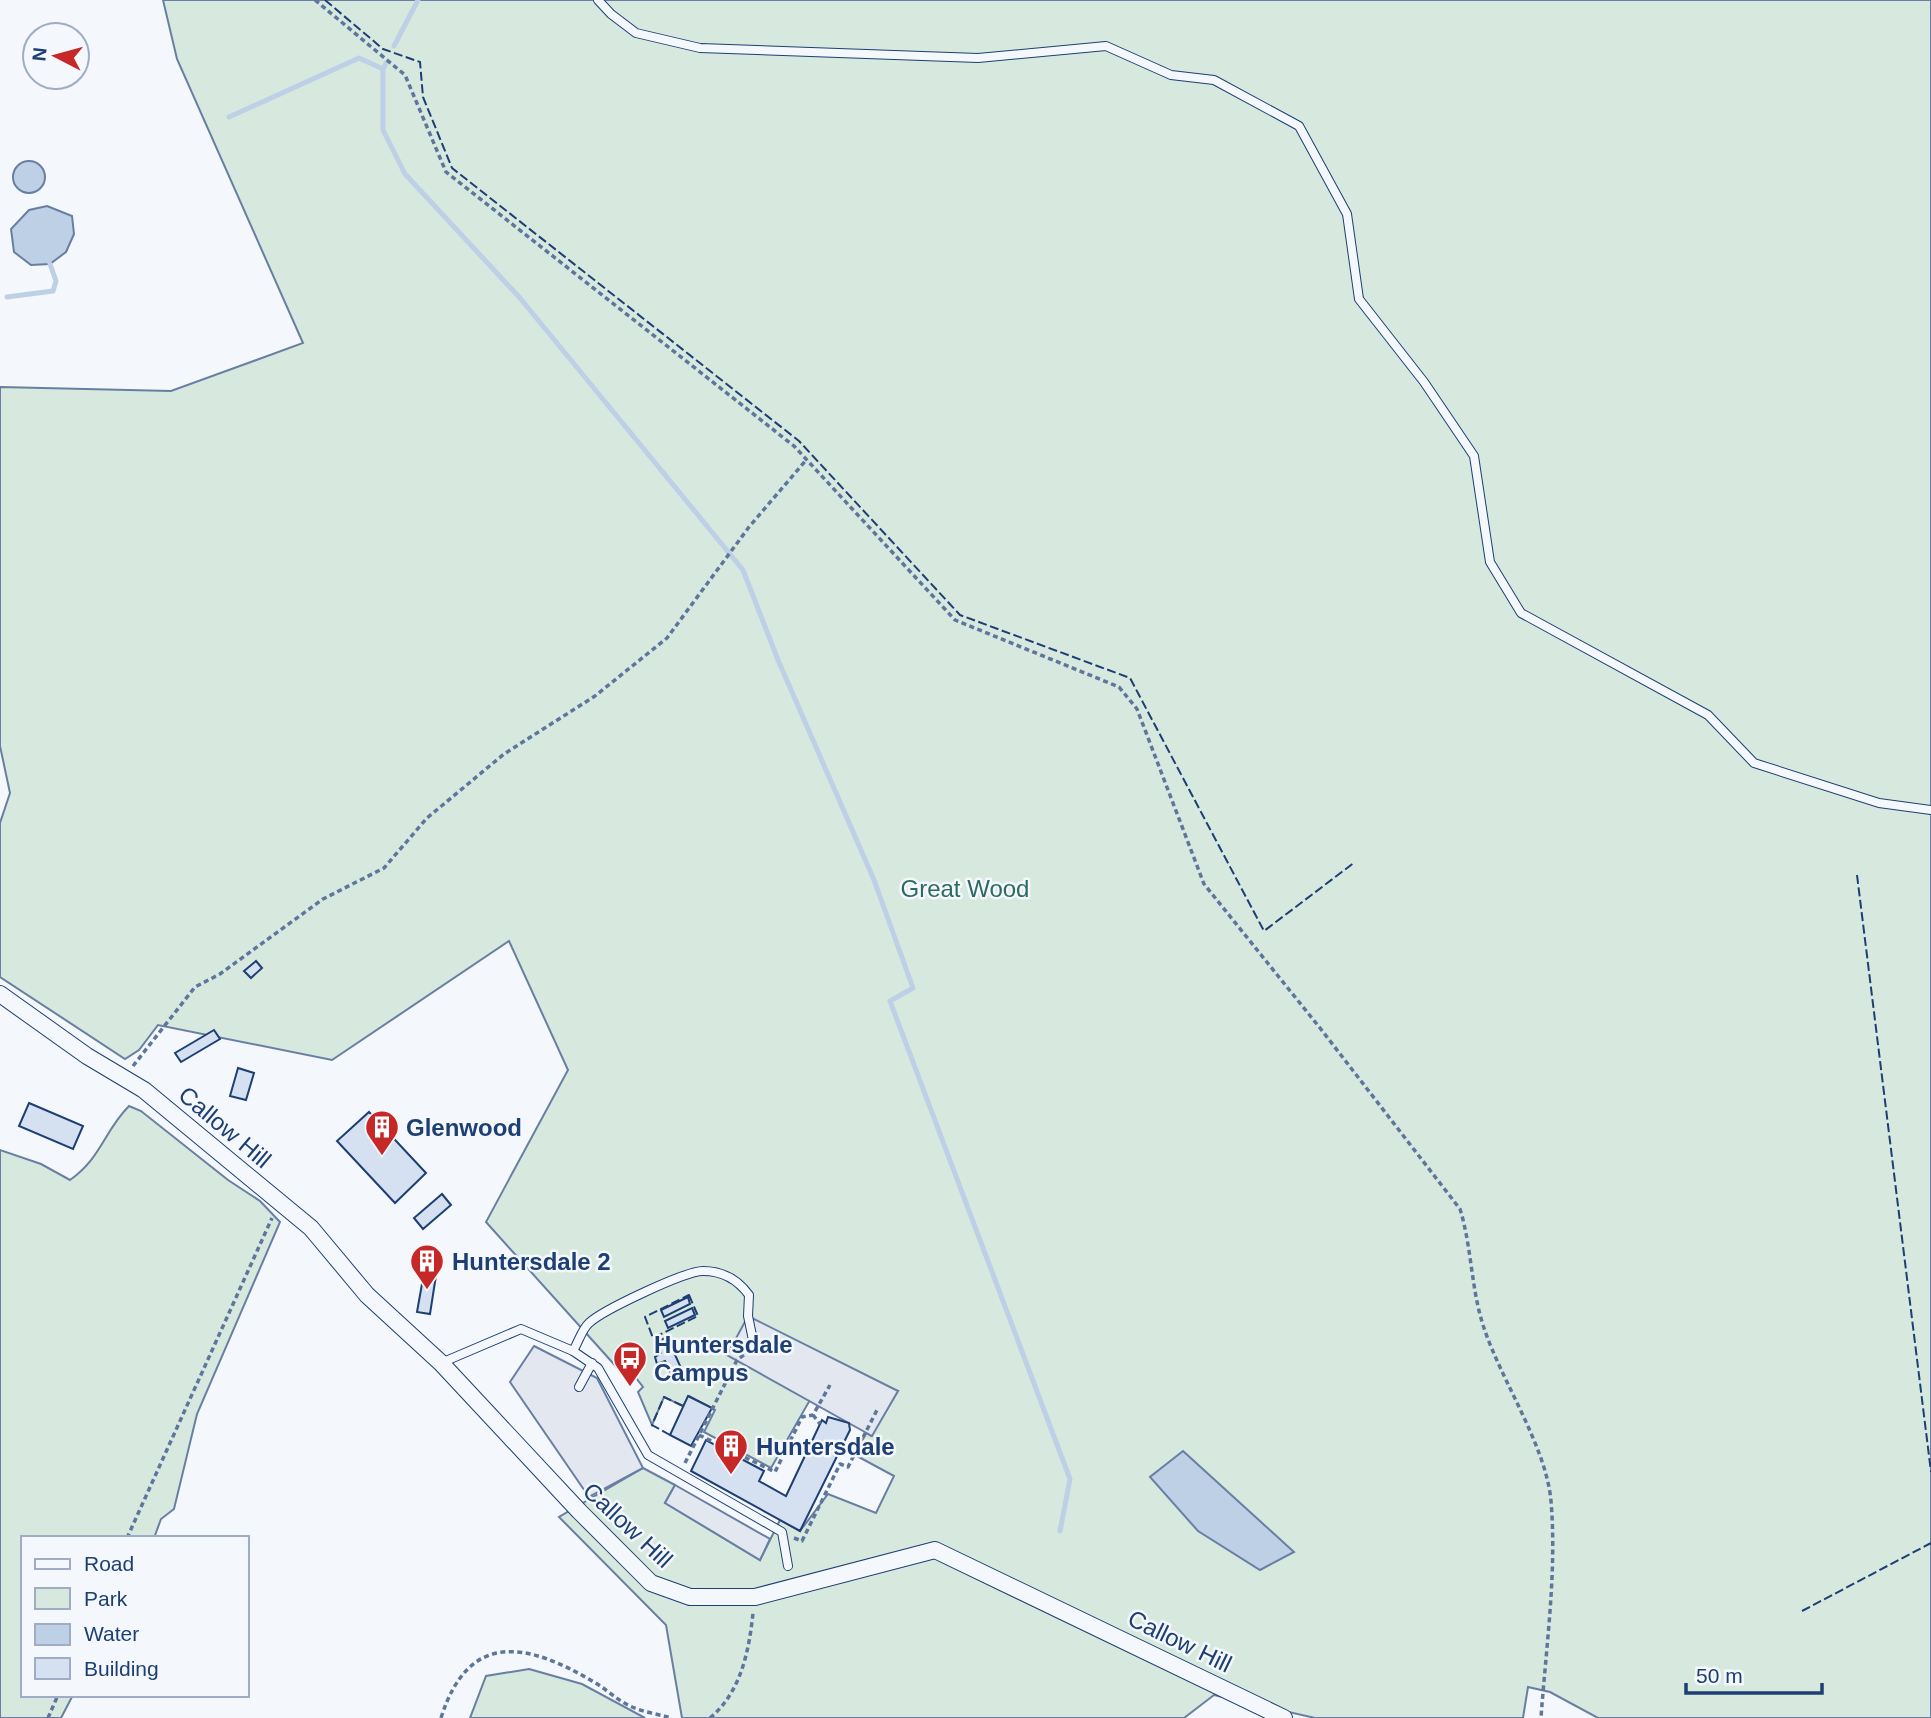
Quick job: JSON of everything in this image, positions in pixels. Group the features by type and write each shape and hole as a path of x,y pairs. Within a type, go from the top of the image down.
{"street":[{"name":"Callow Hill","path":"0,994 123,1079 145,1090 311,1228 367,1295 442,1363 579,1511 651,1583 690,1597 755,1597 935,1550 1284,1718"}],"lane":[{"path":"597,0 636,33 700,48 978,58 1106,46 1171,75 1214,80 1299,126 1347,214 1359,299 1424,382 1474,456 1490,562 1521,613 1708,715 1754,763 1879,803 1931,810"},
{"path":"573,1351 587,1323 629,1299 700,1271 730,1278 740,1283 750,1295 748,1316 754,1345"},
{"path":"442,1363 521,1329 573,1351 598,1368 636,1446 679,1474 782,1532 788,1566"},
{"path":"579,1387 592,1363"}],"path":[{"path":"315,0 405,75 446,172 794,446 955,620 1119,687 1137,709 1204,884 1329,1039 1460,1209 1483,1327 1545,1471 1551,1499 1553,1546 1541,1718"},
{"path":"123,1079 195,986 220,974 323,899 384,868 427,818 504,754 595,696 667,638 749,527 807,459"},
{"path":"128,1536 279,1202"},
{"path":"679,1474 737,1360 754,1345"},
{"path":"699,1435 775,1472 802,1418 813,1415 830,1385"},
{"path":"782,1532 802,1541 840,1464 848,1467 877,1410"},
{"path":"813,1415 820,1424"},
{"path":"710,1718 724,1706 739,1679 749,1648 755,1597"},
{"path":"441,1718 455,1684 468,1669 484,1656 507,1650 563,1666 630,1706 671,1718"},
{"path":"47,1718 57,1697"}],"green space":[{"name":"Great Wood","path":"163,0 1931,0 1931,1718 1598,1718 1550,1692 1528,1687 1523,1718 1315,1718 1214,1695 1184,1718 682,1718 666,1625 559,1517 643,1468 675,1485 665,1503 760,1560 780,1520 800,1531 828,1494 876,1513 894,1476 855,1455 866,1433 871,1436 898,1391 728,1355 810,1400 771,1468 704,1432 715,1410 689,1396 683,1406 664,1397 652,1425 638,1392 643,1387 636,1378 632,1380 628,1370 621,1372 486,1222 568,1070 509,941 332,1060 158,1025 139,1050 125,1059 0,977 0,823 10,793 0,746 0,387 171,391 303,343 177,59"},
{"path":"129,1106 141,1111 228,1180 260,1201 280,1222 197,1414 174,1509 161,1519 155,1536 21,1536 21,1697 72,1697 61,1718 0,1718 0,1150 41,1164 70,1180 89,1162"},
{"path":"529,1669 582,1684 645,1718 470,1718 486,1676"}],"shaded area":[{"path":"748,1316 898,1391 872,1436 727,1355"},
{"path":"534,1346 597,1378 643,1468 589,1497 510,1382"},
{"path":"675,1485 770,1539 760,1560 665,1503"}],"water":[{"path":"29,161 41,165 45,177 41,189 29,193 17,189 13,177 17,165"},
{"path":"47,206 72,216 74,234 66,252 50,264 31,265 14,252 11,229 29,210"},
{"path":"1183,1451 1294,1552 1260,1570 1198,1531 1150,1477"}],"building":[{"path":"256,961 262,968 251,978 244,971"},
{"path":"214,1030 220,1039 181,1062 175,1053"},
{"path":"238,1068 254,1073 246,1100 230,1096"},
{"path":"29,1103 83,1126 73,1149 19,1126"},
{"name":"Glenwood","path":"369,1112 426,1173 395,1203 337,1141"},
{"path":"442,1194 451,1205 423,1229 414,1218"},
{"name":"Huntersdale 2","path":"425,1267 437,1269 430,1314 417,1312"},
{"path":"688,1297 690,1304 664,1317 661,1310"},
{"path":"692,1308 695,1315 668,1328 665,1321"},
{"path":"667,1337 681,1368 671,1373 665,1361 657,1364 655,1357 661,1353 656,1343"},
{"path":"688,1396 712,1408 691,1446 670,1435"},
{"name":"Huntersdale","path":"828,1417 849,1423 850,1430 800,1531 691,1471 706,1440 764,1471 759,1481 786,1496 822,1420 826,1423"}],"waterway":[{"path":"394,46 418,0"},
{"path":"229,117 359,58 383,69"},
{"path":"386,63 383,69 383,130 405,174 520,298 743,570 778,660 874,880 913,988 890,1001 1070,1479 1060,1531"},
{"path":"7,297 53,291 56,281 50,264"}],"fence":[{"path":"325,0 383,49 420,62 423,97 452,168 799,441 960,615 1130,678 1264,931 1355,862"},
{"path":"1857,875 1931,1472"},
{"path":"689,1295 698,1316 653,1338 645,1317 689,1295"},
{"path":"670,1435 652,1425 664,1397 683,1406"},
{"path":"1802,1611 1931,1543"}],"place":[{"name":"Glenwood","path":"382,1157"},
{"name":"Huntersdale 2","path":"427,1291"},
{"name":"Huntersdale Campus","path":"630,1388"},
{"name":"Huntersdale","path":"731,1476"}]}
